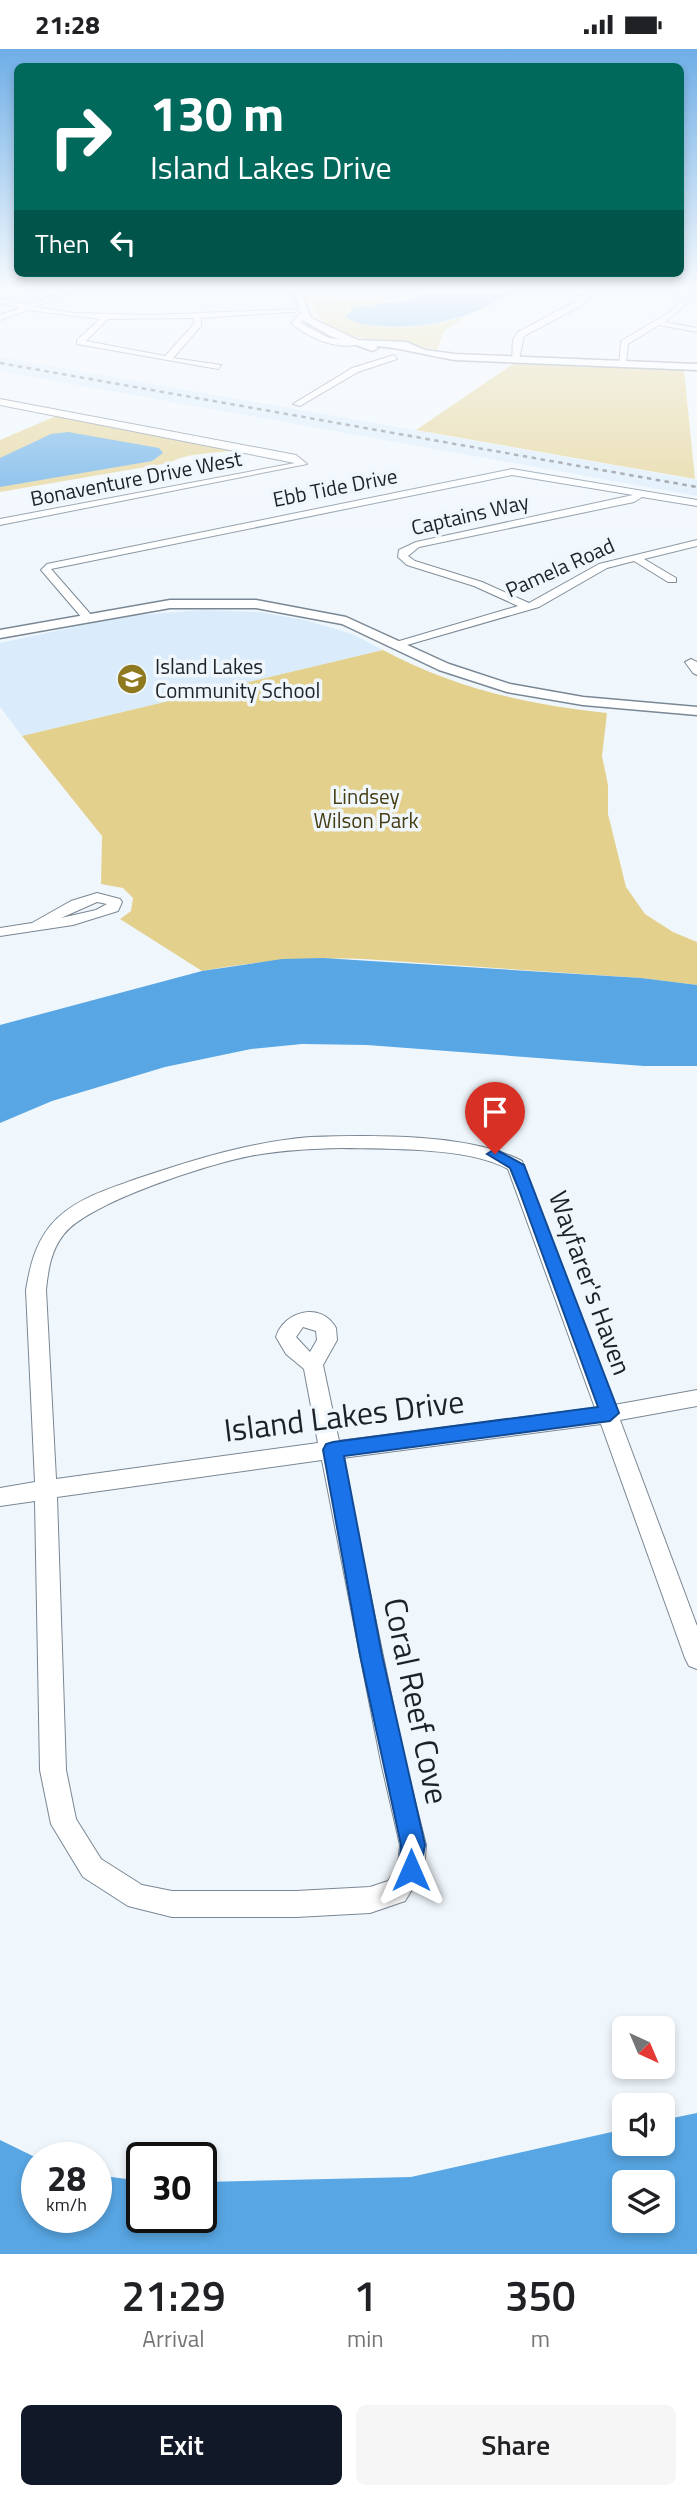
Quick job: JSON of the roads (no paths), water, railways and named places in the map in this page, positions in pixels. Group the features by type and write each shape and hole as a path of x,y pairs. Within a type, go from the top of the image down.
{"street":[{"path":"297,404 322,390"},
{"name":"Bonaventure Drive West","path":"0,522 302,464 296,458 3,404"},
{"name":"Ebb Tide Drive","path":"87,617 46,570 47,566 512,473 697,503"},
{"name":"Captains Way","path":"528,607 478,584 411,563 403,557 403,552 416,545 634,499 641,493"},
{"name":"Pamela Road","path":"400,645 528,607 603,566 697,543"},
{"path":"634,557 672,580"},
{"path":"0,634 170,604 256,604 346,621 444,667 507,688 583,701 697,711"},
{"path":"0,932 38,925"},
{"name":"Wayfarer's Haven","path":"46,1491 36,1290 38,1265 46,1244 59,1225 102,1198 228,1155 281,1145 346,1143 481,1153 507,1158 516,1165 610,1413"},
{"name":"Coral Reef Cove","path":"46,1491 53,1770 64,1824 92,1868 137,1897 172,1904 370,1901 396,1892 411,1870 413,1845 371,1655 333,1450 313,1365"},
{"name":"Island Lakes Drive","path":"0,1497 610,1413 697,1398"},
{"path":"610,1413 697,1658"}],"water":[{"path":"68,432 159,448 163,453 152,461 0,487 0,458 51,434"},
{"path":"323,958 641,978 697,985 697,1066 644,1066 367,1045 302,1044 251,1049 165,1067 52,1101 0,1123 0,1025 202,971 282,959"},
{"path":"697,2113 697,2254 0,2254 0,2140 21,2150 21,2233 112,2233 112,2177 126,2179 126,2233 217,2233 217,2182 411,2177 612,2132 612,2156 675,2156 675,2118"}],"railway":[{"path":"151,390 697,487"}],"place":[{"name":"Island Lakes Community School","path":"132,679"}],"park label":[{"name":"Lindsey Wilson Park","path":"366,809"}]}
